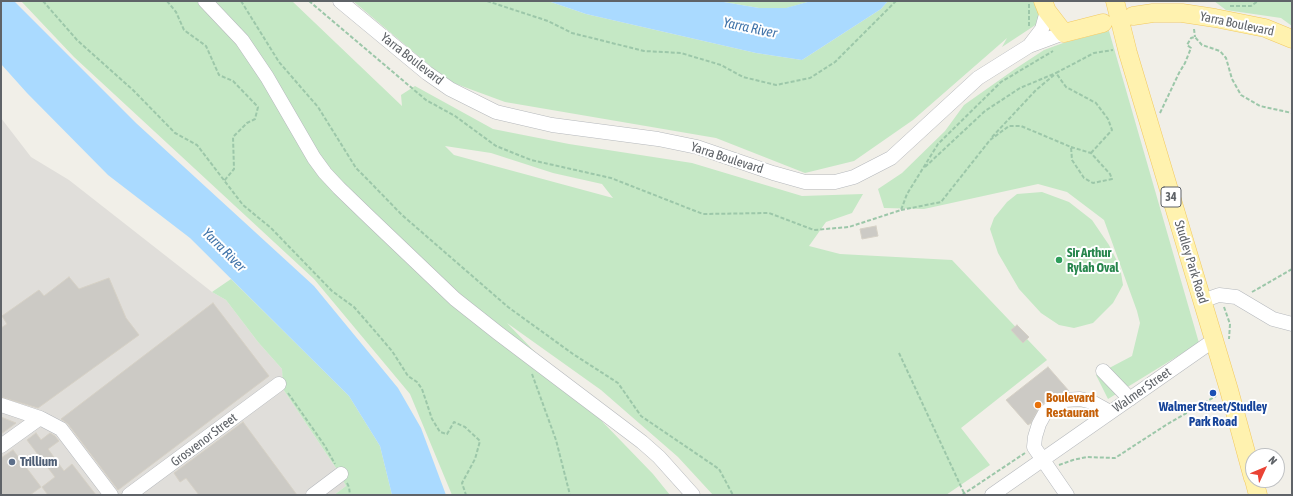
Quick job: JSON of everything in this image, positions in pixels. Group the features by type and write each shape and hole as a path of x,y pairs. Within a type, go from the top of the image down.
{"main road":[{"name":"Studley Park Road","path":"1115,1 1128,53 1214,340 1245,451"},
{"path":"1045,6 1064,33"},
{"name":"Yarra Boulevard","path":"1133,16 1181,7 1215,18 1265,28 1292,39"},
{"name":"Yarra Boulevard","path":"1064,33 1103,23"}],"street":[{"path":"205,1 242,40 267,77 300,136 325,173 461,304 642,442 659,457 693,495"},
{"name":"Yarra Boulevard","path":"340,1 427,73 450,89 496,112 552,125 697,147 773,173 805,182 835,182 854,177 891,158 978,78 1029,46 1064,33"},
{"path":"1029,46 1042,29 1045,6"},
{"path":"1202,301 1219,296 1236,297 1273,319 1292,324"},
{"name":"Walmer Street","path":"992,495 1046,465 1110,412 1214,340"},
{"path":"1103,371 1130,399"},
{"name":"Grosvenor Street","path":"129,495 279,384"},
{"path":"1034,447 1039,424 1046,414 1057,404 1065,400 1080,399 1092,402 1110,412"},
{"path":"1,405 40,418 61,429 111,495"},
{"path":"1,446 40,418"},
{"path":"1023,439 1034,447 1067,495"},
{"path":"313,495 341,474"}],"path":[{"path":"43,1 77,40 133,90 176,133 196,145 243,205 271,228 332,291 354,307 392,351 408,376 417,382 422,389 432,419 440,432 447,434 454,422 465,427 480,442 475,459 462,483 466,495"},
{"path":"167,1 176,12 184,30 206,46 219,75 233,81 258,106 255,119 247,123 233,137 234,169 224,181"},
{"path":"240,1 279,62 318,107 356,168 402,215 508,307 573,354 618,383 641,416 719,469 733,495"},
{"path":"487,1 548,21 572,32 644,52 681,53 720,65 743,77 776,85 810,78 835,62 896,1"},
{"path":"1029,1 1029,46"},
{"path":"1227,8 1232,5 1251,6 1258,1"},
{"path":"1160,114 1191,48 1187,46 1190,38 1195,37 1202,45 1220,51 1226,58 1232,79 1241,95 1260,106 1292,113"},
{"path":"923,169 985,111 1020,88 1056,73 1094,53 1117,49 1119,57 1128,53"},
{"path":"901,210 941,202 990,140 1036,90 1056,73"},
{"path":"1056,73 1066,87 1096,103 1108,119 1112,130 1091,153"},
{"path":"990,140 1009,126 1021,126 1071,147 1091,153 1110,174 1112,179 1093,183 1084,178 1072,160 1071,147"},
{"path":"1236,297 1250,293 1292,269"},
{"path":"899,353 963,494 1034,447"},
{"path":"531,370 556,440 570,495"},
{"path":"279,384 290,395 325,446 349,487 350,495"},
{"path":"1046,465 1058,465 1087,457 1115,458 1172,421 1228,390"}],"shaded area":[{"path":"1,118 31,157 69,180 212,292 226,300 258,342 282,369 283,389 338,471 346,486 334,495 1,495"}],"green space":[{"path":"21,1 292,1 402,106 401,95 415,86 493,129 569,144 692,163 802,196 863,194 852,213 826,222 809,246 840,254 952,260 1047,360 961,428 990,465 946,495 713,495 678,457 601,390 507,323 653,474 670,495 452,495 410,394 314,279 74,57","holes":["445,146 491,153 553,173 602,184 613,198 454,155"]},
{"path":"353,1 548,1 586,14 756,53 802,60 881,9 888,1 1037,1 1040,12 1037,24 1002,47 1007,38 913,120 854,161 805,173 716,138 505,102 448,81"},
{"path":"718,1 811,1 787,8 759,8"},
{"path":"1214,1 1292,1 1292,26 1281,18 1226,10"},
{"path":"1109,31 1199,343 1108,399 1096,375 1132,356 1140,323 1104,220 1067,192 1038,184 924,209 884,208 878,189 902,173 945,131 964,105 1015,69 1044,50 1063,43"},
{"name":"Sir Arthur Rylah Oval","path":"1042,192 1069,202 1092,220 1109,245 1120,267 1123,285 1113,303 1093,323 1074,328 1059,325 1041,313 1019,289 998,253 990,229 994,218 1007,202 1017,194"},
{"path":"231,279 349,396 380,446 392,495 334,495 346,486 338,471 283,389 282,369 258,342 226,300 212,292"}],"water":[{"name":"Yarra River","path":"1,1 14,1 136,123 314,286 398,388 421,428 446,495 392,495 380,446 349,396 190,238 108,175 27,93 1,64"},
{"name":"Yarra River","path":"548,1 718,1 759,8 786,8 811,1 888,1 881,9 802,60 756,53 586,14"}],"building":[{"path":"876,226 878,236 862,239 860,229"},
{"path":"69,277 79,289 109,278 126,318 139,335 38,408 1,397 1,328 7,324 2,316 39,290 44,296"},
{"path":"213,303 269,376 118,490 68,424 61,419"},
{"path":"1017,325 1029,337 1023,343 1011,330"},
{"path":"1048,367 1069,391 1054,395 1040,406 1031,423 1028,425 1006,400"},
{"path":"1,417 16,423 1,434"},
{"path":"243,422 297,495 199,495 186,478 180,482 174,473"},
{"path":"36,433 41,440 50,433 55,436 59,441 48,449 64,471 72,464 96,495 48,495 42,487 55,477 27,440"},
{"path":"13,450 41,487 30,495 1,495 1,458"}],"place":[{"name":"Sir Arthur Rylah Oval","path":"1059,260"},
{"name":"Walmer Street/Studley Park Road","path":"1213,393"},
{"name":"Boulevard Restaurant","path":"1038,405"},
{"name":"Trillium","path":"12,462"}]}
